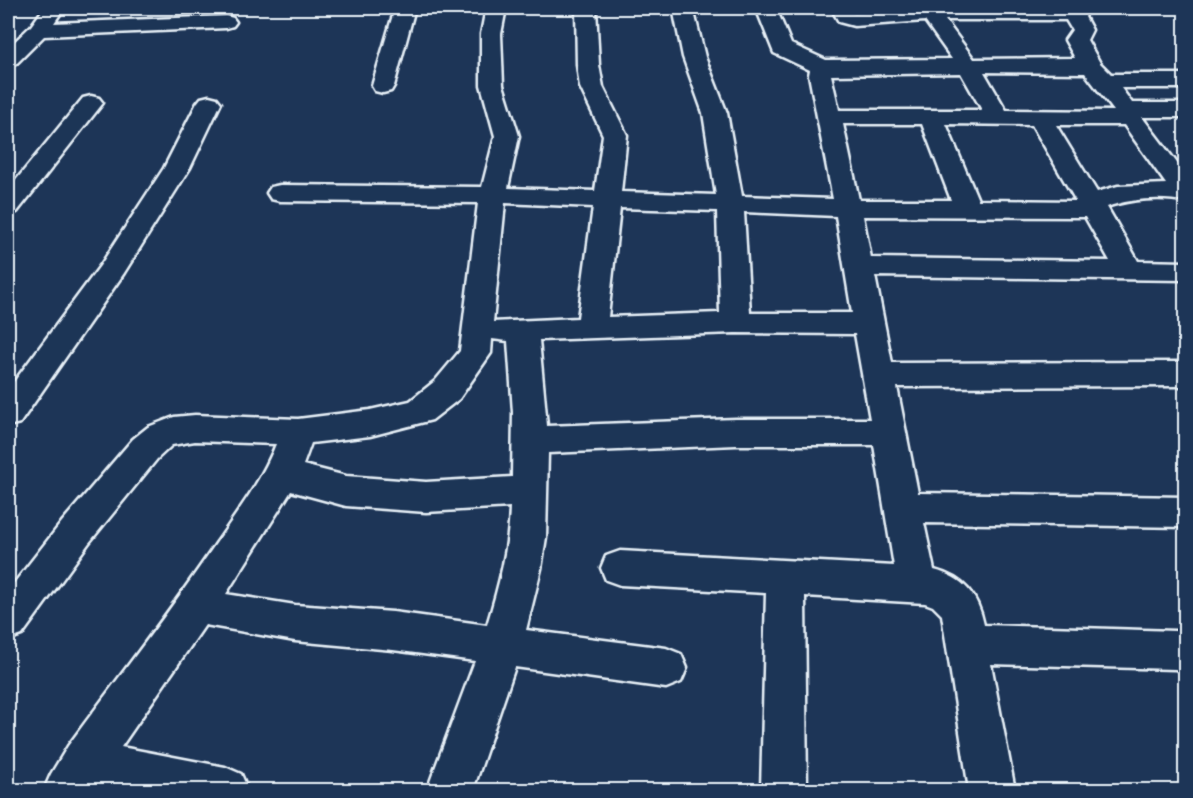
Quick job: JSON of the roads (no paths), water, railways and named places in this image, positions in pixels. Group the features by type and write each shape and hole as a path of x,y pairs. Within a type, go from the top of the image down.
{"street":[{"path":"8,59 38,30 55,8"},
{"path":"383,86 405,8"},
{"path":"8,622 75,533 145,449 160,436 174,430 195,428 298,432 370,423 420,411 447,390 475,353 493,195 507,136 492,85 491,34 496,8"},
{"path":"586,8 590,74 595,98 613,125 615,135 592,327"},
{"path":"683,8 694,57 715,113 730,203 735,323"},
{"path":"766,8 782,48 822,67 1078,65 1098,74 1185,81"},
{"path":"841,8 846,18 854,20 929,11 1024,15 1077,10 1075,17 1082,30 1076,40 1098,74 1184,190 1118,194 1092,203 1094,209"},
{"path":"929,11 968,65 998,118"},
{"path":"38,30 152,16 226,22"},
{"path":"822,67 820,75 848,208 917,585"},
{"path":"12,195 91,103"},
{"path":"8,414 103,282 165,187 195,134 209,103"},
{"path":"829,117 1041,118 1185,110"},
{"path":"931,118 968,209"},
{"path":"1041,118 1130,271"},
{"path":"280,193 493,195 848,208 1094,209"},
{"path":"859,267 1185,271"},
{"path":"477,331 522,332 592,327 735,323 869,324"},
{"path":"450,790 500,647 527,536 532,440 530,386 522,332"},
{"path":"878,375 1185,374"},
{"path":"75,776 196,604 282,474 298,432"},
{"path":"532,440 736,432 889,432"},
{"path":"282,474 346,491 415,496 529,491"},
{"path":"904,508 1185,512"},
{"path":"620,568 917,585 936,587 951,595 961,609 992,790"},
{"path":"784,790 786,578"},
{"path":"196,604 240,615 273,620 393,631 666,668"},
{"path":"968,644 1175,650 1185,654"},
{"path":"75,776 177,782 225,790"}]}
